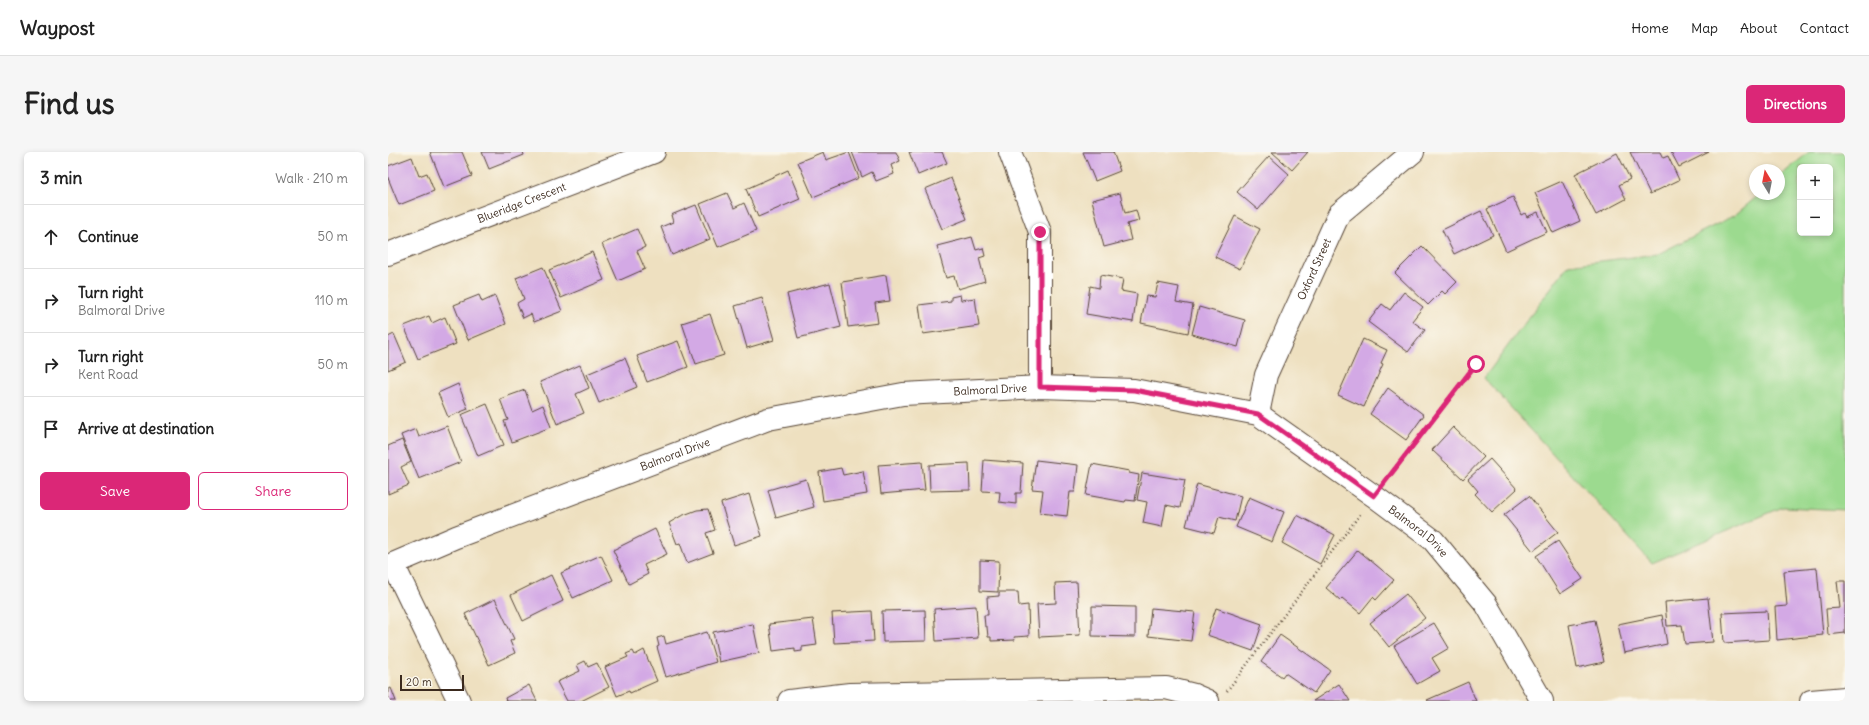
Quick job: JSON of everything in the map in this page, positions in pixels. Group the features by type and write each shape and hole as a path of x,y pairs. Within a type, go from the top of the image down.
{"street":[{"name":"Blueridge Crescent","path":"388,254 654,152"},
{"path":"1010,152 1040,232 1040,387"},
{"name":"Oxford Street","path":"1258,414 1266,375 1339,214 1413,152"},
{"name":"Balmoral Drive","path":"391,565 456,537 768,419 903,394 1040,387 1134,390 1258,414 1374,496 1433,540 1486,604 1542,701"},
{"path":"391,565 459,701"},
{"path":"790,701 850,694 1166,688 1194,695 1216,698"},
{"path":"1810,701 1845,698"}],"path":[{"path":"1216,698 1476,364"}],"green space":[{"path":"1809,152 1845,152 1845,510 1783,507 1652,563 1484,378 1568,265 1658,254 1735,215 1753,200 1785,200 1785,172"}],"building":[{"path":"430,152 462,152 472,176 444,187"},
{"path":"482,152 523,152 524,155 489,169"},
{"path":"823,152 826,160 849,152 859,178 813,197 798,162"},
{"path":"852,152 896,152 900,161 891,165 894,174 876,181 872,172 862,177"},
{"path":"909,152 942,152 947,163 918,175"},
{"path":"1083,152 1113,152 1120,171 1095,181"},
{"path":"1272,152 1308,152 1292,170"},
{"path":"1630,152 1660,152 1663,158 1668,156 1679,180 1650,194"},
{"path":"1671,152 1709,152 1679,167"},
{"path":"1617,153 1630,179 1619,185 1626,199 1596,215 1575,174"},
{"path":"1269,156 1289,174 1258,210 1237,192"},
{"path":"412,157 419,176 427,173 434,191 399,205 388,178 388,166"},
{"path":"788,170 800,199 758,217 746,189"},
{"path":"951,178 967,219 942,229 925,189"},
{"path":"1562,181 1580,221 1553,233 1535,193"},
{"path":"727,193 734,208 744,203 756,231 718,247 700,204"},
{"path":"1120,193 1125,213 1136,210 1139,221 1127,224 1131,240 1104,247 1092,200"},
{"path":"1513,197 1521,215 1525,213 1527,217 1538,212 1547,232 1506,251 1487,209"},
{"path":"696,205 710,239 672,255 661,227 673,222 671,215"},
{"path":"1481,211 1493,235 1454,254 1442,230"},
{"path":"1235,216 1260,229 1240,269 1215,257"},
{"path":"637,229 645,247 637,251 645,269 618,281 602,244"},
{"path":"972,237 976,250 983,248 985,256 979,258 985,281 958,289 954,276 946,278 937,246"},
{"path":"1422,246 1457,282 1445,294 1442,291 1428,305 1395,273"},
{"path":"592,252 604,280 561,298 549,270"},
{"path":"543,267 562,311 534,322 531,314 523,318 517,303 524,299 516,278"},
{"path":"886,275 890,301 875,303 878,323 848,327 842,282"},
{"path":"1100,275 1123,279 1121,291 1137,294 1133,322 1086,314 1090,286 1099,288"},
{"path":"830,283 841,327 798,338 787,294"},
{"path":"1158,283 1179,287 1176,302 1193,305 1188,333 1141,323 1146,296 1155,297"},
{"path":"1404,292 1423,307 1412,321 1425,330 1408,352 1368,322 1382,304 1390,310"},
{"path":"479,295 482,302 495,296 506,324 468,340 454,305"},
{"path":"960,295 961,300 975,298 979,326 923,334 919,305 951,301 951,297"},
{"path":"762,298 774,340 747,348 735,306"},
{"path":"1199,307 1245,320 1238,347 1192,334"},
{"path":"710,314 724,355 696,364 682,323"},
{"path":"429,316 432,323 445,317 456,344 418,359 404,326"},
{"path":"394,334 406,362 388,370 388,337"},
{"path":"1363,339 1387,350 1381,363 1383,364 1364,407 1338,395"},
{"path":"678,341 688,367 647,382 637,356"},
{"path":"625,358 637,387 599,403 587,374"},
{"path":"580,365 589,388 576,394 584,413 557,424 540,382"},
{"path":"458,384 468,409 448,417 438,393"},
{"path":"1388,388 1424,415 1406,440 1370,414"},
{"path":"525,390 532,410 543,405 551,427 512,442 504,421 508,420 500,399"},
{"path":"487,404 504,445 478,456 461,415"},
{"path":"447,426 461,462 419,479 401,435 416,429 419,437"},
{"path":"1453,427 1484,457 1463,479 1432,450"},
{"path":"402,440 411,462 401,467 409,485 388,494 388,446"},
{"path":"1490,459 1517,489 1492,512 1475,494 1478,491 1468,479"},
{"path":"984,460 1023,463 1021,493 1016,493 1016,504 999,502 1000,492 982,491"},
{"path":"1036,460 1078,465 1075,492 1070,492 1067,516 1040,513 1043,490 1032,489"},
{"path":"922,462 925,490 881,494 878,465"},
{"path":"969,463 970,490 930,491 929,465"},
{"path":"1092,464 1129,471 1129,473 1139,475 1135,501 1126,500 1125,502 1086,495"},
{"path":"841,468 843,475 863,471 867,494 823,501 819,472"},
{"path":"1142,473 1185,480 1180,508 1166,505 1162,527 1143,523 1147,502 1137,500"},
{"path":"806,479 814,507 776,518 768,490"},
{"path":"1197,484 1241,496 1235,521 1219,517 1214,533 1186,526"},
{"path":"749,494 762,536 734,545 721,503"},
{"path":"1529,496 1558,532 1533,551 1504,515"},
{"path":"1249,497 1284,512 1272,542 1236,527"},
{"path":"708,509 715,530 706,533 713,553 687,563 680,543 677,544 669,523 681,516 697,510"},
{"path":"1297,515 1335,535 1320,564 1282,543"},
{"path":"655,529 667,554 644,565 648,574 629,584 613,550"},
{"path":"1558,541 1583,579 1560,594 1536,556"},
{"path":"1358,550 1394,580 1376,600 1373,597 1360,613 1342,598 1340,600 1326,588"},
{"path":"601,555 613,580 573,598 561,573"},
{"path":"980,560 999,561 998,592 980,591"},
{"path":"1817,568 1823,635 1777,640 1775,607 1787,606 1784,571"},
{"path":"551,575 563,601 523,621 511,595"},
{"path":"1837,581 1845,581 1845,633 1828,635 1826,609 1840,608"},
{"path":"1077,582 1080,635 1039,637 1037,604 1056,603 1055,583"},
{"path":"999,592 1018,592 1019,606 1028,605 1029,636 1014,637 1015,640 991,641 991,637 988,637 984,615 988,615 987,597 999,596"},
{"path":"1406,594 1425,618 1389,647 1370,623"},
{"path":"1708,598 1713,642 1685,644 1682,625 1667,626 1665,602"},
{"path":"495,599 514,639 510,641 515,653 489,665 465,614"},
{"path":"976,606 978,638 936,641 934,609"},
{"path":"1092,606 1135,607 1135,637 1092,636"},
{"path":"1151,608 1195,612 1191,641 1148,636"},
{"path":"1216,608 1262,624 1253,651 1207,635"},
{"path":"925,610 926,641 883,642 882,611"},
{"path":"872,611 874,641 834,643 832,613"},
{"path":"1767,611 1769,640 1724,643 1722,613"},
{"path":"1662,615 1667,644 1624,653 1618,624"},
{"path":"813,619 817,645 802,647 802,651 795,652 795,648 773,651 769,624"},
{"path":"1595,620 1604,662 1577,668 1569,625"},
{"path":"1434,623 1449,648 1432,658 1440,671 1417,684 1394,646"},
{"path":"753,624 759,653 719,662 713,632"},
{"path":"707,632 716,662 666,677 657,647 659,646 657,638 664,636 666,644"},
{"path":"1280,635 1330,670 1314,693 1285,673 1282,677 1261,662"},
{"path":"644,650 657,681 630,693 629,691 617,696 605,667 628,657 626,654 633,651 635,655"},
{"path":"585,661 588,667 597,663 609,687 581,701 567,701 557,682 580,671 577,665"},
{"path":"1468,682 1476,701 1427,700"},
{"path":"1339,684 1350,701 1313,701"},
{"path":"529,685 537,701 506,701 505,698"},
{"path":"391,688 396,701 388,701 388,689"}],"route":[{"path":"1040,232 1040,387 1134,390 1258,414 1374,496 1476,364"}]}
